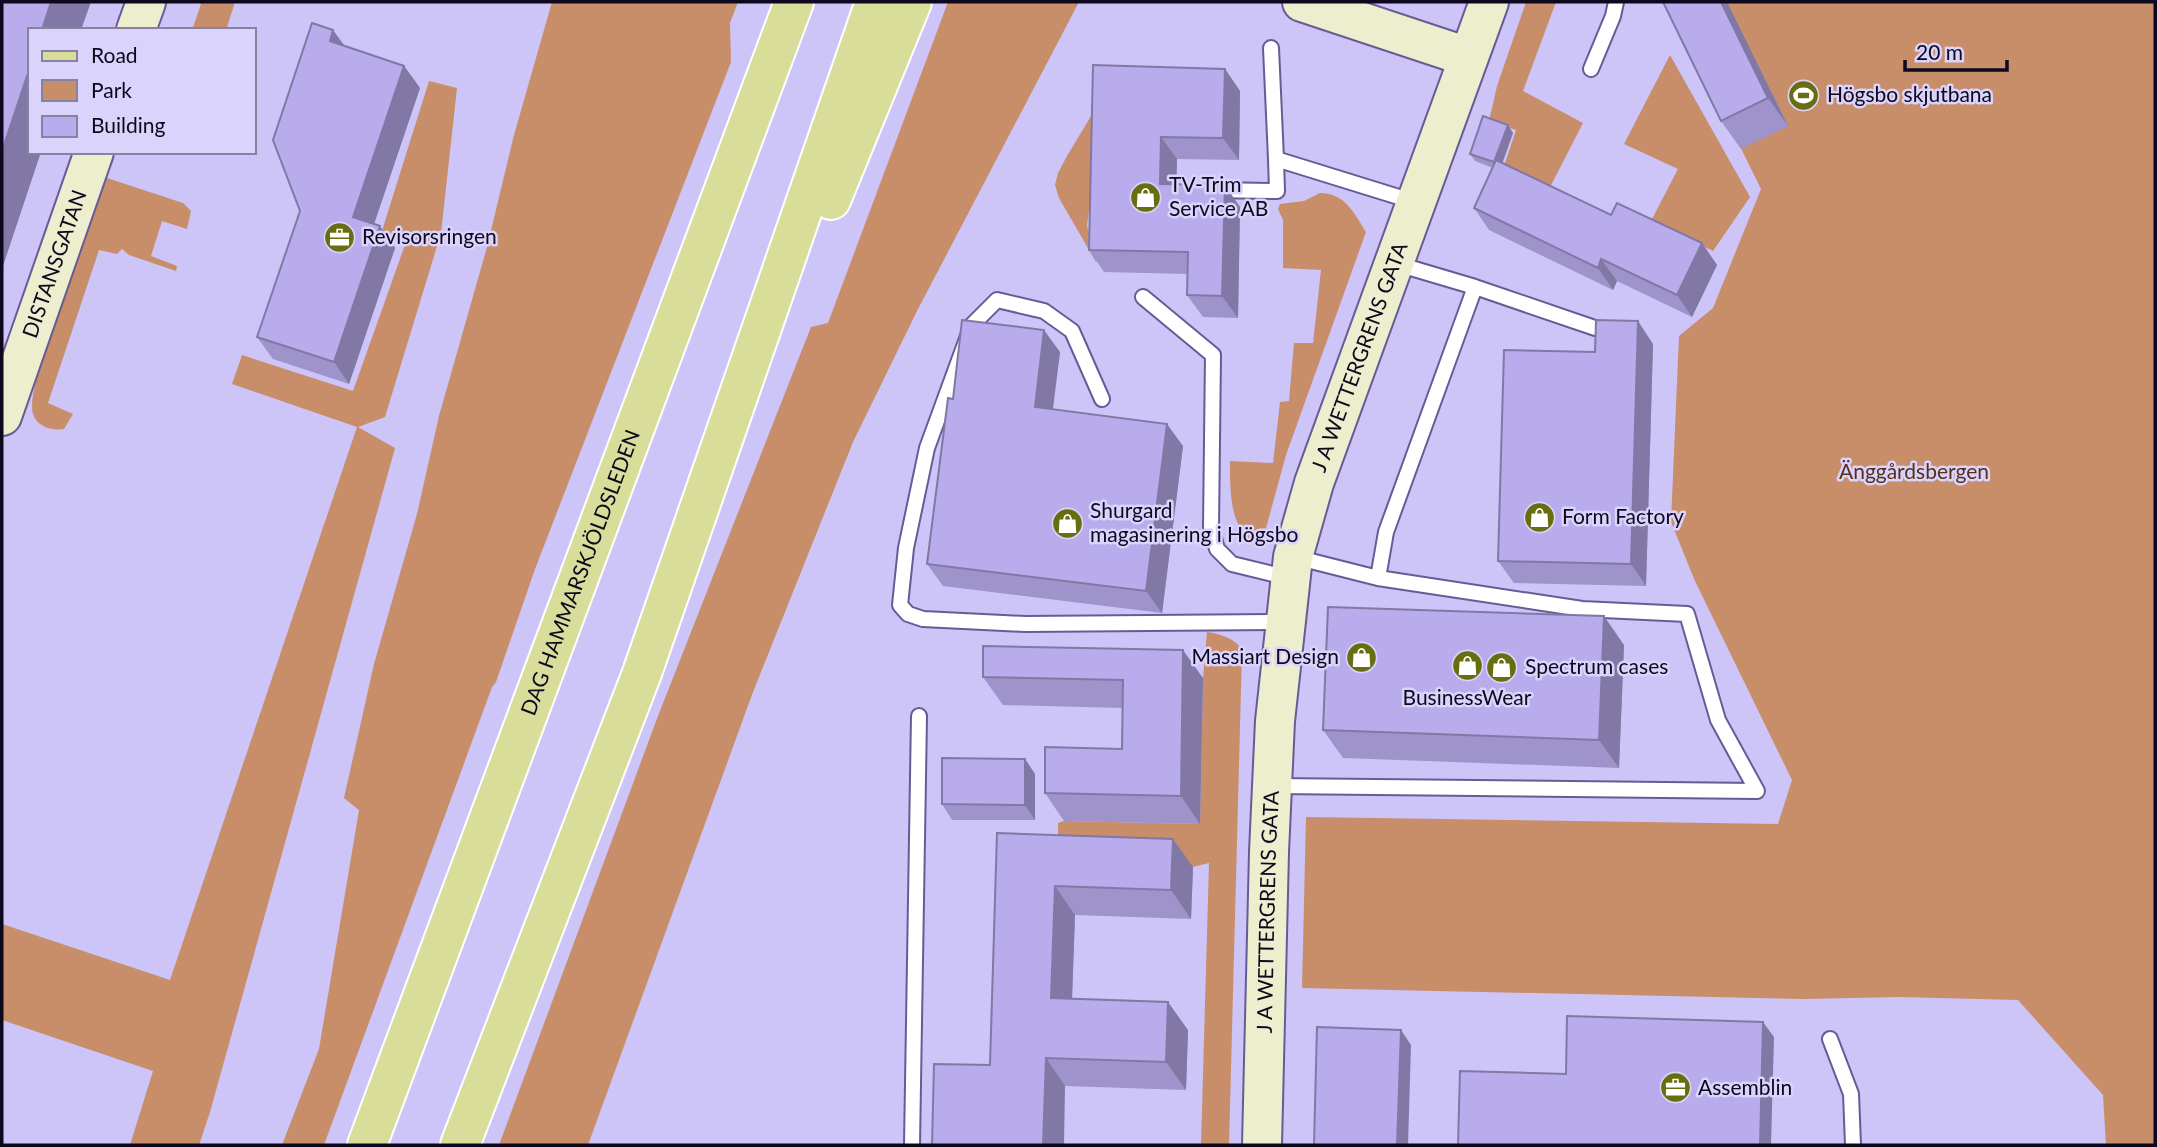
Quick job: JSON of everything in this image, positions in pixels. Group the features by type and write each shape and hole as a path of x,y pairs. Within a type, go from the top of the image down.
{"main road":[{"name":"DAG HAMMARSKJÖLDSLEDEN","path":"367,1145 794,2"},
{"path":"642,673 874,2"},
{"path":"460,1145 642,673 912,2"}],"street":[{"path":"137,28 146,2"},
{"path":"1302,2 1468,57"},
{"name":"J A WETTERGRENS GATA","path":"1262,1145 1275,721 1292,568 1314,483 1489,2"},
{"name":"DISTANSGATAN","path":"2,416 93,154"}],"lane":[{"path":"1591,69 1614,16 1616,2"},
{"path":"1196,190 1277,191 1271,48"},
{"path":"1276,159 1416,203"},
{"path":"1394,263 1595,328"},
{"path":"1378,578 1386,532 1475,287"},
{"path":"1143,297 1213,355 1211,527 1217,550 1232,564 1378,578 1582,609 1687,614 1718,720 1757,791 1272,786"},
{"path":"1102,399 1072,331 1044,311 997,300 972,325 927,448 906,548 900,605 908,614 923,619 1000,623 1285,622"},
{"path":"912,1145 919,716"},
{"path":"1830,1040 1851,1094 1853,1145"}],"green space":[{"path":"197,2 235,2 227,28 193,28 201,4"},
{"path":"552,2 738,2 730,23 731,62 535,569 496,682 324,1145 282,1145 319,1049 359,810 344,798 374,664 417,514 439,416"},
{"path":"948,2 1079,2 918,309 853,442 753,692 588,1145 499,1145 658,716 811,327 828,323"},
{"path":"1526,2 1556,2 1523,91 1583,123 1547,193 1502,172 1516,130 1489,121 1497,86"},
{"name":"Änggårdsbergen","path":"1669,2 2155,2 2155,1145 2106,1145 2103,1095 2018,1000 1900,997 1803,999 1302,988 1306,817 1778,824 1792,780 1695,581 1671,522 1679,336 1713,308 1761,189"},
{"path":"1670,55 1750,197 1713,251 1651,221 1678,169 1624,144"},
{"path":"429,81 457,88 441,233 385,417 358,427 395,448 210,1112 199,1145 130,1145 153,1071 2,1020 2,924 170,980 357,427 232,384 242,355 353,391 406,242 381,234"},
{"path":"1106,91 1087,225 1091,242 1099,257 1096,262 1059,198 1055,185 1067,156"},
{"path":"104,177 183,203 191,211 187,229 162,221 151,256 177,266 176,271 129,255 122,249 117,254 99,250 48,403 73,414 64,429 50,429 41,425 33,414 38,371 60,299"},
{"path":"1320,193 1336,196 1348,205 1366,232 1286,455 1263,539 1250,540 1243,533 1234,514 1230,461 1273,463 1280,402 1289,401 1294,343 1313,343 1321,270 1283,268 1283,220 1278,209 1280,204 1304,201"},
{"path":"1207,632 1222,635 1242,650 1229,1145 1201,1145 1209,863 1193,867 1058,863 1058,823 1064,821 1200,824 1203,678"}],"building":[{"path":"2,2 51,2 43,28 28,28 28,73 2,151"},
{"path":"1663,2 1721,2 1768,98 1721,121"},
{"path":"312,23 333,30 330,41 404,66 353,217 380,226 334,362 257,337 300,211 273,140"},
{"path":"1093,65 1225,69 1223,138 1161,137 1160,184 1225,185 1222,296 1187,295 1188,252 1089,250"},
{"path":"1483,116 1508,125 1494,162 1470,154"},
{"path":"1496,160 1611,215 1617,203 1702,243 1677,295 1601,259 1598,268 1474,208"},
{"path":"962,320 1044,330 1035,407 1167,424 1146,591 927,564 948,398 953,399"},
{"path":"1596,320 1638,321 1631,564 1498,561 1504,350 1595,352"},
{"path":"1328,607 1604,616 1599,740 1323,730"},
{"path":"983,646 1183,650 1181,796 1045,793 1045,747 1122,749 1123,680 983,677"},
{"path":"942,758 1025,759 1025,805 942,804"},
{"path":"997,833 1173,839 1171,890 1055,886 1051,998 1168,1002 1166,1062 1046,1058 1043,1145 932,1145 934,1064 990,1065"},
{"name":"Assemblin","path":"1567,1016 1763,1022 1760,1145 1458,1145 1460,1071 1566,1074"},
{"path":"1317,1027 1401,1030 1397,1145 1314,1145"}],"place":[{"name":"Högsbo skjutbana","path":"1804,95"},
{"name":"TV-Trim Service AB","path":"1146,197"},
{"name":"Revisorsringen","path":"339,237"},
{"name":"Form Factory","path":"1539,517"},
{"name":"Shurgard magasinering i Högsbo","path":"1067,523"},
{"name":"Massiart Design","path":"1362,657"},
{"name":"BusinessWear","path":"1467,666"},
{"name":"Spectrum cases","path":"1502,667"},
{"name":"Assemblin","path":"1675,1088"}]}
